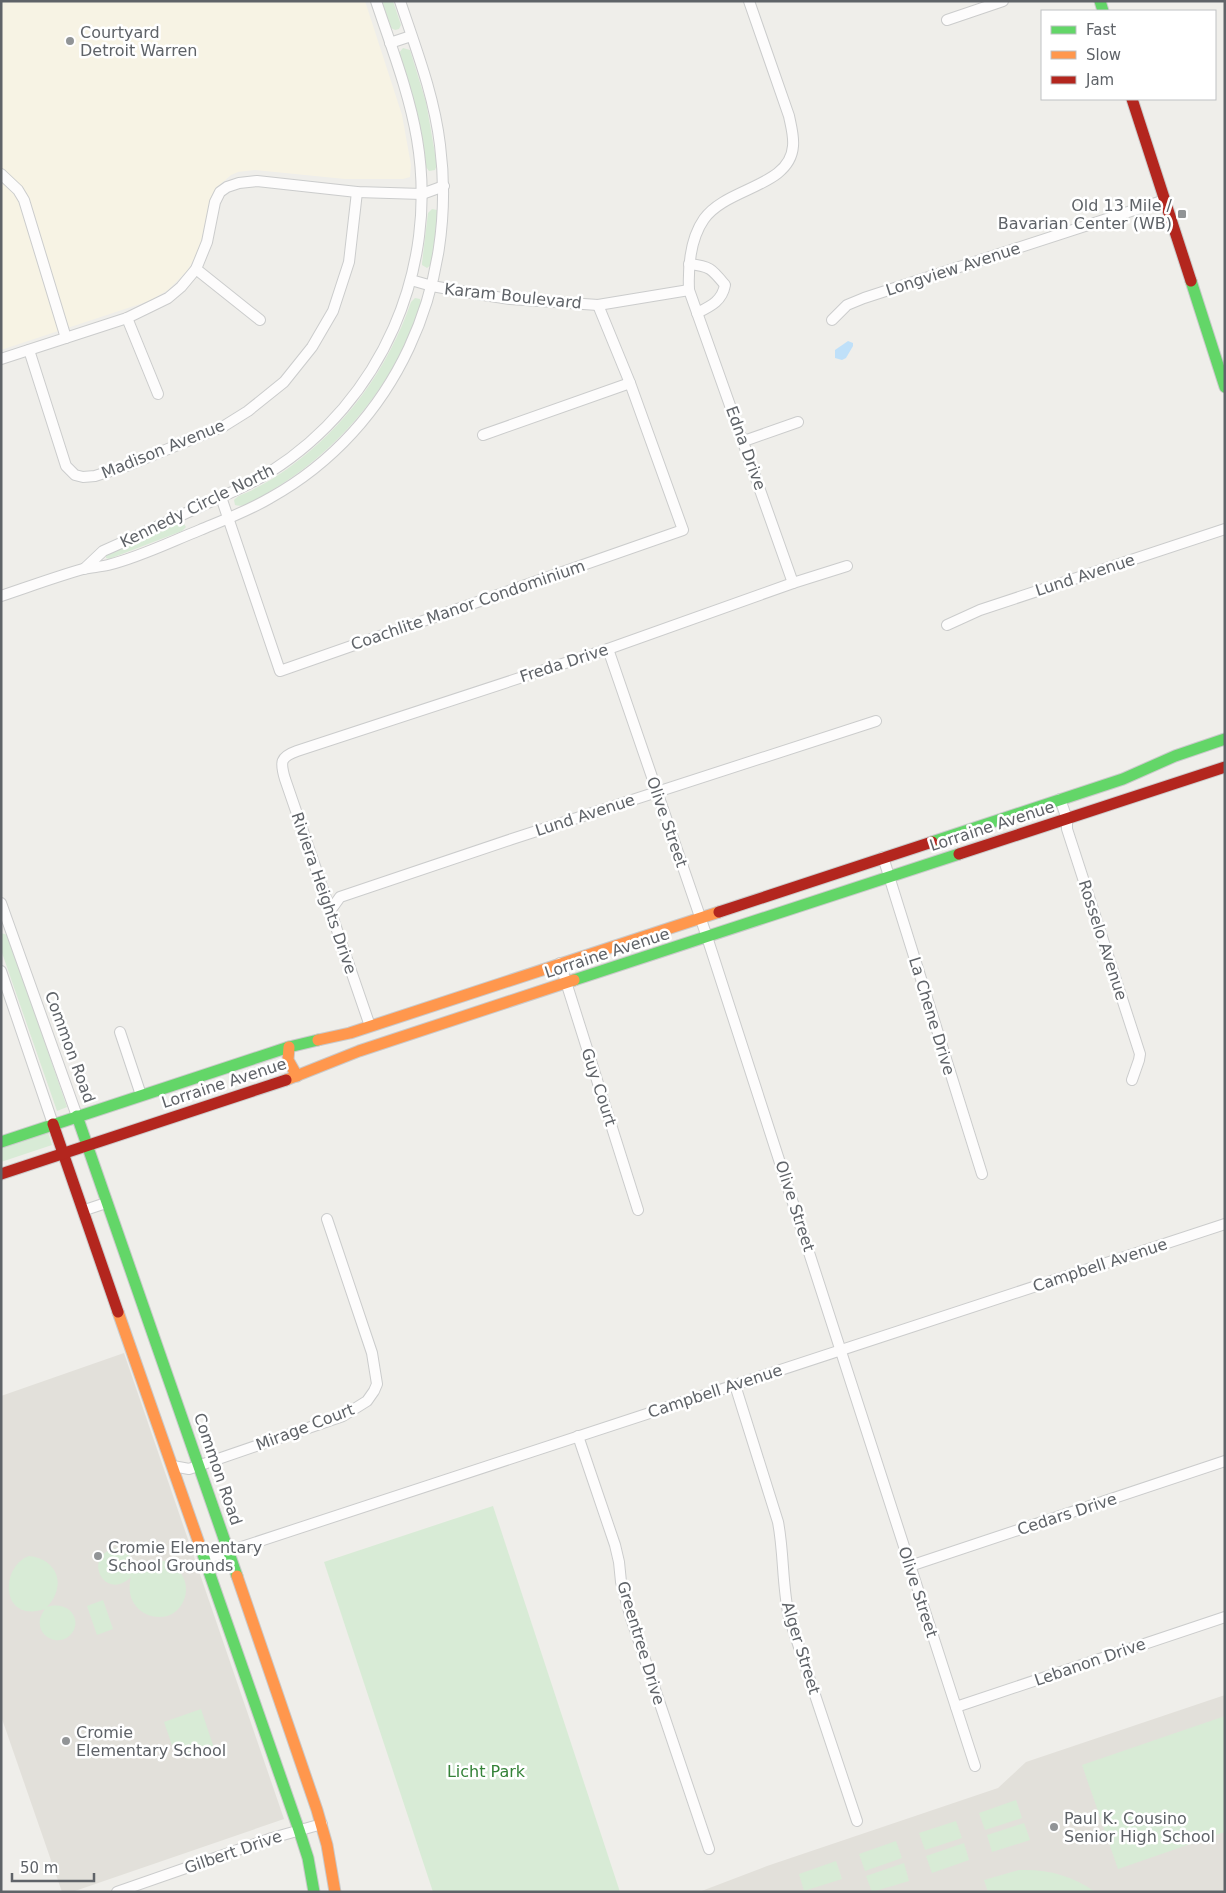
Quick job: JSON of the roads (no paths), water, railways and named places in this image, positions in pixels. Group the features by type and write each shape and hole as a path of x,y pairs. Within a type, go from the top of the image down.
{"street":[{"name":"Kennedy Circle North","path":"84,569 103,551 256,481 303,449 334,420 358,391 379,359 395,327 411,280 418,243 422,194 420,156 409,99 376,1"},
{"name":"Kennedy Circle North","path":"1,596 84,569 108,565 144,553 263,502 285,490 313,470 352,432 379,400 399,368 416,334 432,286 441,246 444,218 444,186 434,108 400,1"},
{"path":"689,290 689,264 693,243 704,218 722,201 772,179 786,164 793,147 793,133 789,116 748,1"},
{"path":"948,20 1003,1"},
{"path":"390,43 412,36"},
{"path":"1132,100 1225,387"},
{"path":"1,174 18,190 24,200 66,338"},
{"path":"1,359 127,318 168,298 181,287 196,269 207,242 215,202 220,192 227,187 239,183 257,181 357,192 422,194 444,186"},
{"name":"Madison Avenue","path":"29,350 66,466 75,475 83,478 107,473 224,426 248,411 284,382 312,347 329,318 342,289 350,262 357,192"},
{"name":"Longview Avenue","path":"832,320 847,306 864,298 1165,200"},
{"path":"689,264 706,266 718,275 725,285 723,296 697,313"},
{"path":"196,269 260,320"},
{"name":"Karam Boulevard","path":"411,280 432,286 510,299 598,305 689,290"},
{"name":"Edna Drive","path":"689,290 794,583"},
{"name":"Coachlite Manor Condominium","path":"221,497 280,671 683,530 630,383 598,305"},
{"path":"127,318 158,394"},
{"path":"483,435 630,383"},
{"path":"744,441 798,422"},
{"name":"Lund Avenue","path":"947,625 989,606 1225,529"},
{"name":"Freda Drive","path":"282,760 288,754 608,649 847,566"},
{"name":"Olive Street","path":"608,649 707,937 975,1766"},
{"name":"Lund Avenue","path":"330,911 340,897 876,721"},
{"name":"Lorraine Avenue","path":"1,1142 308,1041 341,1035 370,1026 1060,799 1135,774 1164,760 1225,739"},
{"path":"1192,750 1199,760 1200,775"},
{"name":"Riviera Heights Drive","path":"282,760 285,779 370,1026"},
{"name":"Lorraine Avenue","path":"1,1174 297,1076 359,1051 1225,767"},
{"name":"Rosselo Avenue","path":"1060,799 1067,819 1067,829 1140,1054 1140,1060 1132,1080"},
{"name":"La Chene Drive","path":"883,857 982,1174"},
{"name":"Common Road","path":"1,903 4,923 77,1116 106,1203 200,1465 322,1824 335,1892"},
{"name":"Guy Court","path":"560,963 638,1210"},
{"path":"1,971 299,1830 308,1858 314,1892"},
{"path":"120,1032 141,1095"},
{"path":"289,1047 288,1060 297,1076"},
{"path":"85,1210 106,1203"},
{"name":"Mirage Court","path":"173,1466 189,1469 343,1416 368,1401 377,1384 372,1353 327,1219"},
{"name":"Campbell Avenue","path":"205,1559 1225,1224"},
{"name":"Alger Street","path":"736,1385 778,1522 781,1538 784,1589 789,1616 857,1821"},
{"name":"Greentree Drive","path":"578,1436 615,1545 621,1582 630,1615 709,1849"},
{"name":"Cedars Drive","path":"910,1566 1225,1461"},
{"name":"Lebanon Drive","path":"956,1707 1225,1616"},
{"name":"Gilbert Drive","path":"123,1891 299,1830 322,1824"}],"water":[{"path":"848,341 853,343 853,346 846,358 842,360 835,358 835,350"}],"place":[{"name":"Courtyard Detroit Warren","path":"70,41"},
{"name":"Old 13 Mile / Bavarian Center (WB)","path":"1182,214"},
{"name":"Cromie Elementary School Grounds","path":"98,1556"},
{"name":"Cromie Elementary School","path":"66,1741"},
{"name":"Paul K. Cousino Senior High School","path":"1054,1827"}],"park label":[{"name":"Licht Park","path":"486,1771"}]}
